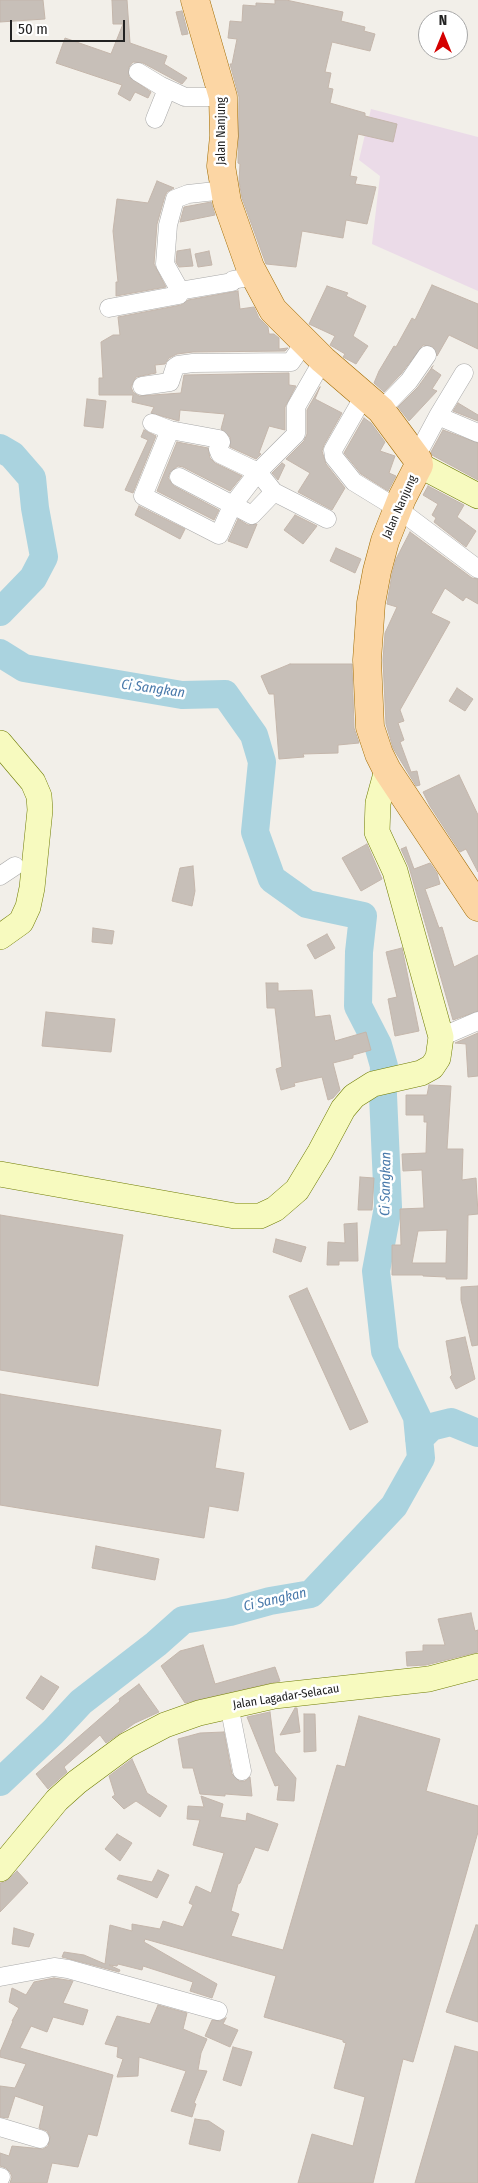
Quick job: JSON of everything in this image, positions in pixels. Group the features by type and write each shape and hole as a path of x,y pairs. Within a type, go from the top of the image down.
{"main road":[{"name":"Jalan Nanjung","path":"195,0 223,97 224,136 221,166 225,190 230,213 254,276 272,310 372,403 417,461 385,541 376,571 371,603 367,660 370,727 379,754 387,770 478,907"}],"street":[{"path":"138,72 185,97 223,97"},
{"path":"155,119 167,89"},
{"path":"179,291 165,264 168,225 175,199 188,194 225,190"},
{"path":"179,291 232,282 254,276"},
{"path":"109,308 177,296 179,291"},
{"path":"142,386 170,382 178,366 202,363 291,362 314,351"},
{"path":"170,430 143,496 218,536 232,506 258,472 296,434 296,407 314,351"},
{"path":"427,355 409,381 372,403 333,450 334,456 354,482 398,509 478,569"},
{"path":"464,373 438,416 417,461 478,496"},
{"path":"438,416 478,433"},
{"path":"152,423 170,430 219,439 222,442 218,449 220,454 258,472 274,492 327,519"},
{"path":"179,478 232,506 254,515 274,492"},
{"path":"0,742 33,782 39,796 40,810 32,888 28,907 21,922 0,937"},
{"path":"0,1174 235,1216 260,1216 275,1209 297,1190 343,1109 354,1096 363,1089 390,1080 421,1074 432,1067 438,1058 441,1037 395,871 377,832 378,803 387,770"},
{"path":"0,876 15,866"},
{"path":"441,1037 478,1021"},
{"name":"Jalan Lagadar-Selacau","path":"0,1869 57,1800 96,1767 127,1745 165,1725 229,1706 274,1696 429,1679 478,1666"},
{"path":"229,1706 242,1771"},
{"path":"0,1978 54,1967 68,1968 218,2011"},
{"path":"0,2127 40,2139"}],"shaded area":[{"path":"371,109 478,137 478,291 372,244 380,176 359,160"}],"building":[{"path":"0,0 43,0 45,19 0,22"},
{"path":"112,0 127,0 130,43 167,56 164,64 187,78 182,84 143,63 133,62 129,67 129,77 151,92 148,98 135,92 130,101 118,94 122,85 56,63 65,38 111,54 123,24 113,24"},
{"path":"275,0 286,0 343,12 341,21 365,27 364,31 375,34 370,51 332,42 325,72 331,73 328,88 333,89 330,103 365,113 365,116 397,124 393,142 358,134 350,176 357,177 355,184 376,187 367,224 346,220 343,238 302,231 296,267 266,264 242,198 239,181 239,97 230,64 232,64 237,39 228,38 230,21 242,22 243,5 256,6 256,3 275,4"},
{"path":"182,11 188,34 182,35 176,12"},
{"path":"157,181 174,188 167,192 165,196 157,224 154,264 166,287 116,296 116,282 118,282 113,231 117,199 148,203"},
{"path":"211,202 215,215 180,222 184,207"},
{"path":"190,249 193,266 179,267 176,262 177,251"},
{"path":"209,251 212,265 198,267 195,254"},
{"path":"432,285 478,304 478,349 449,335 437,356 433,347 423,345 401,374 384,392 374,383 379,371 394,346 396,347 412,318 415,320"},
{"path":"327,286 348,293 346,296 366,306 353,336 368,346 356,364 343,357 345,354 330,345 335,336 309,324"},
{"path":"238,291 240,309 254,307 259,318 268,327 269,334 274,334 279,338 279,349 288,348 285,351 193,352 177,354 169,358 165,364 155,365 156,373 136,377 131,387 133,392 139,396 181,393 184,375 289,373 289,385 296,386 285,407 285,430 269,426 259,453 261,454 256,459 230,447 230,437 221,429 225,414 180,410 179,421 151,413 154,407 132,402 133,395 99,395 99,378 103,378 101,342 113,335 120,335 118,317 181,305 188,300"},
{"path":"431,368 441,375 432,389 437,391 409,421 398,407 418,387"},
{"path":"320,387 315,399 342,413 322,451 326,464 345,488 332,510 298,492 310,473 286,459 304,441 307,434 307,410"},
{"path":"87,399 106,401 103,428 84,426"},
{"path":"458,403 478,415 478,421 453,411"},
{"path":"364,418 371,423 385,442 380,451 395,456 389,473 396,476 388,491 361,474 344,453"},
{"path":"144,430 156,436 133,493 125,490 148,440 141,437"},
{"path":"443,430 478,443 478,480 432,455 431,452"},
{"path":"177,442 208,448 210,458 215,463 242,476 230,491 183,467 178,466 170,472 168,478 174,486 219,510 214,520 157,491"},
{"path":"282,463 285,465 278,480 272,473"},
{"path":"428,486 464,505 457,517 476,531 466,547 434,522 436,518 432,515 438,504 423,495"},
{"path":"139,506 185,529 180,539 135,515"},
{"path":"295,515 317,526 303,544 284,530"},
{"path":"238,519 248,525 257,524 247,548 228,541"},
{"path":"410,532 472,578 478,579 478,604 466,597 463,601 445,588 431,613 450,622 400,710 404,721 398,723 404,740 400,742 411,772 417,771 420,785 416,786 393,748 386,724 383,660 385,633 397,607 387,604 392,574 396,559"},
{"path":"336,548 361,559 355,573 330,561"},
{"path":"290,664 352,664 354,728 359,743 338,745 338,753 303,754 304,757 279,759 274,694 269,694 261,676"},
{"path":"457,688 473,699 465,711 449,701"},
{"path":"459,775 478,815 478,872 466,849 460,852 423,792"},
{"path":"367,844 382,879 361,891 342,858"},
{"path":"406,847 414,869 430,863 437,873 440,884 425,889 439,928 442,927 454,967 478,955 478,1011 453,1020 409,867 401,849"},
{"path":"193,866 195,891 192,906 172,901 180,868"},
{"path":"93,928 114,931 112,944 92,942"},
{"path":"327,934 335,948 315,959 307,945"},
{"path":"402,948 419,1031 395,1036 388,999 397,997 386,952"},
{"path":"266,983 278,983 278,991 312,990 315,1017 330,1015 335,1041 366,1032 371,1050 353,1055 353,1058 333,1063 340,1090 333,1098 328,1100 322,1077 294,1083 295,1086 281,1090 276,1069 282,1067 275,1008 267,1008"},
{"path":"46,1012 115,1019 111,1052 42,1046"},
{"path":"478,1033 478,1076 468,1077 466,1044 455,1043"},
{"path":"429,1085 451,1086 447,1149 463,1149 462,1180 476,1178 478,1214 468,1215 467,1279 446,1279 446,1277 423,1275 392,1275 392,1245 401,1245 400,1209 424,1208 422,1170 403,1171 402,1154 426,1153 427,1122 424,1122 424,1115 406,1115 406,1095 427,1095","holes":["447,1230 446,1263 412,1263 418,1231"]},
{"path":"360,1177 374,1178 372,1210 358,1210"},
{"path":"0,1215 123,1235 98,1386 0,1370"},
{"path":"357,1223 358,1261 339,1261 339,1265 327,1265 328,1242 345,1243 344,1224"},
{"path":"276,1239 306,1247 301,1262 273,1252"},
{"path":"478,1286 478,1345 472,1346 461,1300 461,1287"},
{"path":"307,1288 368,1422 350,1430 289,1296"},
{"path":"465,1337 475,1379 456,1389 450,1377 452,1375 446,1341"},
{"path":"0,1394 221,1430 215,1468 244,1473 238,1511 209,1506 204,1538 0,1505"},
{"path":"96,1546 159,1559 155,1580 92,1568"},
{"path":"471,1613 475,1631 478,1630 478,1652 426,1665 407,1666 406,1652 423,1651 423,1645 445,1645 438,1619"},
{"path":"203,1645 215,1684 275,1667 280,1681 185,1703 161,1666 180,1651"},
{"path":"41,1676 59,1687 43,1710 26,1698"},
{"path":"139,1684 159,1712 135,1723 106,1743 100,1735 64,1767 67,1772 48,1789 36,1774 120,1701 119,1699"},
{"path":"295,1708 297,1708 300,1732 280,1735"},
{"path":"270,1712 275,1752 296,1778 294,1801 277,1800 279,1785 275,1786 247,1717"},
{"path":"304,1714 315,1714 316,1751 304,1752"},
{"path":"359,1716 440,1739 426,1791 478,1806 478,1832 413,2062 403,2059 373,2183 298,2183 312,2134 353,2146 365,2097 334,2088 346,2043 343,2040 264,2017 276,1976 145,1939 144,1942 217,1984 212,1998 190,1991 193,1982 143,1966 142,1970 118,1964 117,1966 109,1965 120,1970 119,1972 62,1957 64,1952 84,1955 105,1964 110,1925 132,1931 132,1924 160,1929 163,1921 183,1927 193,1905 189,1903 196,1886 211,1893 224,1853 193,1845 200,1820 187,1819 188,1806 204,1807 201,1796 223,1804 220,1817 246,1821 247,1813 278,1824 268,1851 255,1847 238,1884 231,1911 239,1914 231,1936 283,1950 337,1765 345,1767"},
{"path":"224,1732 232,1774 239,1781 245,1781 250,1777 252,1796 200,1794 193,1768 183,1768 178,1739 200,1733"},
{"path":"132,1759 147,1793 167,1806 160,1817 136,1801 124,1809 112,1797 115,1795 109,1776"},
{"path":"117,1834 132,1843 120,1861 105,1849"},
{"path":"158,1870 169,1875 157,1898 117,1879 119,1875 152,1882"},
{"path":"17,1871 28,1883 0,1912 0,1883 5,1882"},
{"path":"476,1925 478,1925 478,2022 446,2012"},
{"path":"14,1928 34,1934 29,1947 12,1944"},
{"path":"54,1978 73,1981 63,2003 88,2010 83,2025 53,2017 47,2032 31,2026 20,2048 113,2075 97,2136 88,2134 78,2167 52,2163 47,2183 10,2183 12,2177 10,2172 0,2166 0,2153 9,2156 12,2146 43,2149 48,2146 50,2137 47,2131 39,2128 44,2106 15,2096 8,2118 0,2117 0,2086 15,2088 26,2064 0,2057 0,2052 12,2021 19,2008 9,2002 12,1988 26,1995 34,1982"},
{"path":"158,2005 187,2013 183,2029 207,2039 201,2053 198,2070 207,2071 194,2103 196,2104 192,2117 171,2111 186,2071 139,2057 138,2076 117,2077 123,2059 117,2057 118,2047 105,2044 117,2016 150,2024"},
{"path":"226,2018 223,2024 238,2030 230,2047 205,2036 212,2020 220,2021"},
{"path":"455,2046 478,2052 478,2183 415,2183"},
{"path":"233,2047 252,2052 241,2086 223,2080"},
{"path":"195,2119 209,2121 224,2131 220,2151 189,2144"}],"waterway":[{"name":"Ci Sangkan","path":"0,448 12,455 32,478 35,508 44,557 33,578 0,612"},
{"name":"Ci Sangkan","path":"0,653 24,668 182,695 225,694 254,735 262,762 255,832 272,879 307,904 363,916 359,952 358,1006 378,1045 384,1066 383,1095 388,1207 376,1271 385,1351 417,1417 421,1458 394,1506 311,1594 270,1601 230,1612 183,1620 156,1644 81,1702 53,1732 0,1782"},
{"path":"419,1439 431,1427 451,1422 478,1433"}]}
